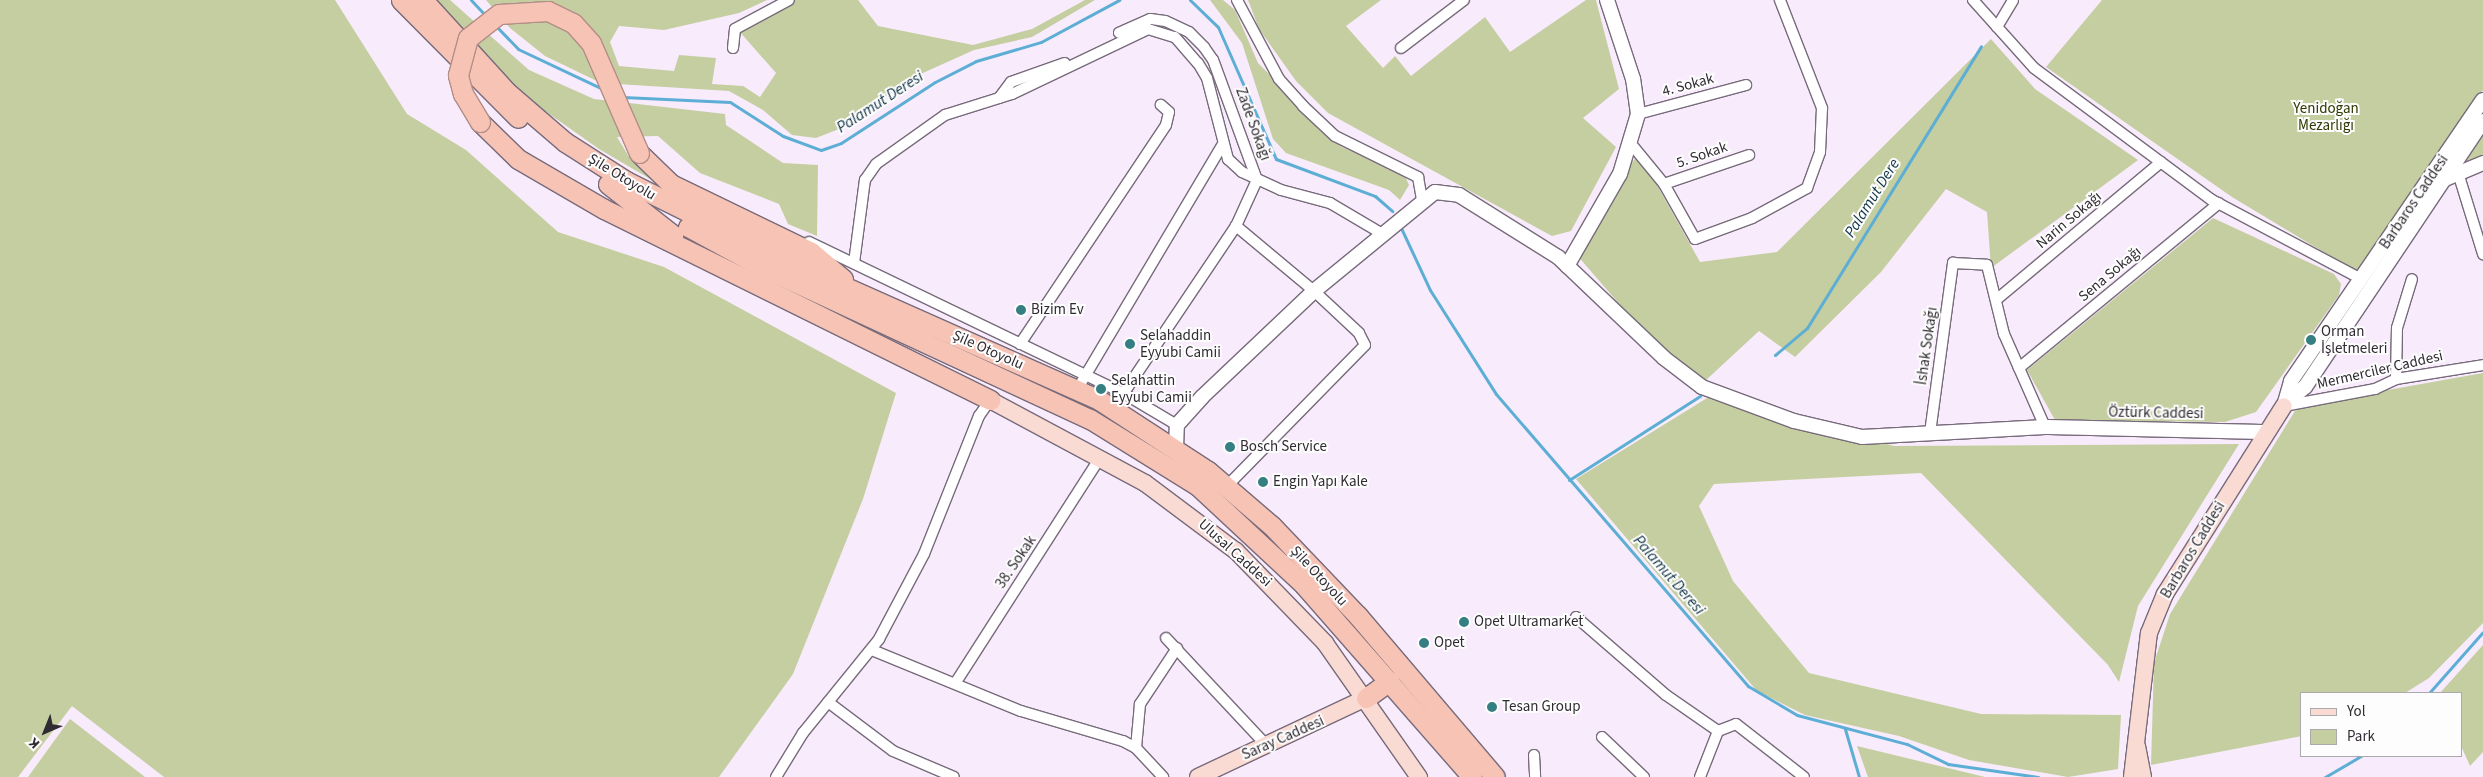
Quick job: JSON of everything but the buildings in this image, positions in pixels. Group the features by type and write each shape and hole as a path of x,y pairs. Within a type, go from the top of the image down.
{"highway":[{"name":"Şile Otoyolu","path":"401,0 496,100 608,184 764,268 1090,419 1145,450 1198,486 1304,585 1472,777"},
{"name":"Şile Otoyolu","path":"424,0 508,93 565,142 686,213 938,328 1081,384 1118,401 1227,486 1272,526 1358,616 1495,777"},
{"path":"860,293 811,252 671,184 639,153 591,43 573,23 548,11 498,14 468,38 458,75 462,94 480,122 503,146 540,173 708,261 990,400"},
{"path":"608,184 708,261"},
{"path":"1366,698 1388,681"}],"main road":[{"name":"Ulusal Caddesi","path":"990,400 1100,458 1188,512 1236,551 1325,643 1366,698 1419,777"},
{"name":"Barbaros Caddesi","path":"2132,777 2135,739 2149,634 2165,594 2284,406"},
{"name":"Saray Caddesi","path":"1198,777 1366,698"},
{"name":"Barbaros Caddesi","path":"2135,739 2143,777"}],"street":[{"path":"733,48 735,29 788,0"},
{"path":"1176,448 1177,425 1314,291 1422,199 1418,177 1335,136 1304,106 1279,79 1237,0"},
{"path":"1401,48 1464,0"},
{"path":"1567,266 1632,145 1638,114 1633,79 1607,0"},
{"path":"1632,145 1664,184 1695,238 1752,218 1807,188 1820,152 1822,108 1780,0"},
{"path":"1973,0 2034,68 2161,162 2219,203 2366,284"},
{"path":"1997,27 2013,0"},
{"name":"Zade Sokağı","path":"999,98 1011,82 1059,66 1141,23 1165,20 1189,32 1213,60 1257,180 1236,226 1118,401"},
{"path":"854,263 865,180 876,164 945,115 999,98 1058,73 1129,35 1162,30 1188,49 1207,78 1228,159 1257,180 1330,203 1381,233"},
{"name":"4. Sokak","path":"1638,114 1746,85"},
{"name":"Barbaros Caddesi","path":"2440,176 2483,100"},
{"path":"1020,344 1166,125 1169,112 1161,105"},
{"name":"Barbaros Caddesi","path":"2284,406 2292,381 2366,284 2440,176 2483,121"},
{"path":"800,238 1020,344 1081,384 1223,144"},
{"name":"5. Sokak","path":"1664,184 1749,155"},
{"name":"Narin Sokağı","path":"1996,300 2161,162"},
{"path":"2440,176 2459,176 2483,163"},
{"path":"2459,176 2483,254"},
{"name":"Öztürk Caddesi","path":"1422,199 1435,192 1459,195 1567,266 1664,358 1702,387 1794,421 1862,437 2045,427 2266,432"},
{"name":"Sena Sokağı","path":"2019,368 2219,203"},
{"path":"1227,486 1365,345 1359,333 1314,291 1236,226"},
{"name":"İshak Sokağı","path":"1930,433 1953,263 1987,265 1996,300"},
{"path":"2396,379 2397,328 2412,279"},
{"path":"1996,300 2019,368 2045,427"},
{"path":"938,328 960,314"},
{"name":"Mermerciler Caddesi","path":"2284,406 2375,389 2396,379 2483,365"},
{"path":"776,777 828,702 872,650 924,554 979,416 990,400"},
{"path":"1118,401 1177,425"},
{"name":"38. Sokak","path":"956,682 1100,458"},
{"path":"1576,617 1666,695 1718,731"},
{"path":"1166,638 1266,745"},
{"path":"1136,748 1140,704 1177,648"},
{"path":"872,650 956,682 1021,711 1136,748 1163,777"},
{"path":"828,702 893,751 954,777"},
{"path":"1700,777 1718,731 1736,724 1804,777"},
{"path":"1602,737 1644,777"},
{"path":"1534,755 1535,777"},
{"path":"1786,777 1789,766"}],"green space":[{"path":"0,0 335,0 407,114 466,150 558,232 664,267 896,393 863,499 793,674 719,777 164,777 72,706 18,777 0,777"},
{"path":"434,0 450,0 529,70 594,99 725,114 726,125 783,163 818,165 817,236 788,224 779,204 700,173 658,136 617,137 631,160 657,183 599,149 528,99"},
{"path":"486,0 767,0 739,13 664,30 619,26 610,42 619,66 674,71 679,55 716,58 712,84 743,86 760,97 776,73 739,31 794,0 858,0 878,26 973,45 1032,29 1085,0 1095,0 1032,37 974,50 914,77 839,129 816,138 792,135 763,110 729,91 601,83 545,56 510,28"},
{"path":"1210,0 1223,0 1235,10 1258,63 1342,147 1404,174 1409,185 1400,200 1389,190 1286,153 1273,139 1242,43"},
{"path":"1248,0 1381,0 1346,26 1383,68 1395,56 1411,76 1485,17 1510,52 1586,0 1596,0 1619,89 1583,118 1616,147 1571,231 1552,236 1328,113 1296,81 1259,29"},
{"name":"Yenidoğan Mezarlığı","path":"2102,0 2483,0 2483,90 2360,274 2232,197 2046,67"},
{"path":"1991,39 2035,89 2138,160 1991,268 1987,212 1946,189 1881,272 1795,357 1759,331 1705,381 1672,365 1576,254 1579,236 1639,153 1700,262 1777,252"},
{"path":"2483,136 2483,155 2462,167"},
{"path":"2213,218 2334,274 2341,284 2339,295 2256,412 2225,422 2055,420 2027,370"},
{"path":"2483,373 2483,623 2429,678 2407,692 2300,692 2300,736 2151,765 2154,663 2170,614 2298,406"},
{"path":"1712,395 1894,446 2239,444 2138,606 2119,682 2108,665 1921,473 1714,484 1699,506 1733,581 1809,673 1981,714 2121,715 2118,769 2068,777 1969,760 1899,736 1805,715 1757,691 1576,479"},
{"path":"2483,645 2483,752 2470,766 2463,750 2463,692 2441,692"},
{"path":"70,719 145,777 28,777"},
{"path":"1857,746 1985,777 1868,777"}],"waterway":[{"name":"Palamut Deresi","path":"471,0 486,16"},
{"name":"Palamut Deresi","path":"623,97 730,102 783,136 821,150 841,143 935,82 976,61 1041,42 1119,0"},
{"name":"Palamut Deresi","path":"1190,0 1218,27 1276,159 1375,196 1392,211"},
{"name":"Palamut Deresi","path":"496,26 518,49 603,89"},
{"name":"Palamut Dere","path":"1775,355 1807,328 1981,46"},
{"name":"Palamut Deresi","path":"1401,228 1430,290 1496,394 1748,686 1797,715 1907,744 1948,764 2038,777"},
{"name":"Palamut Dere","path":"1569,480 1700,396"},
{"name":"Palamut Dere","path":"2430,692 2483,632"},
{"path":"1845,729 1859,777"},
{"name":"Palamut Dere","path":"2325,777 2359,757"}],"place":[{"name":"Bizim Ev","path":"1021,310"},
{"name":"Orman İşletmeleri","path":"2311,340"},
{"name":"Selahaddin Eyyubi Camii","path":"1130,344"},
{"name":"Selahattin Eyyubi Camii","path":"1101,389"},
{"name":"Bosch Service","path":"1230,447"},
{"name":"Engin Yapı Kale","path":"1263,482"},
{"name":"Opet Ultramarket","path":"1464,622"},
{"name":"Opet","path":"1424,643"},
{"name":"Tesan Group","path":"1492,707"}]}
